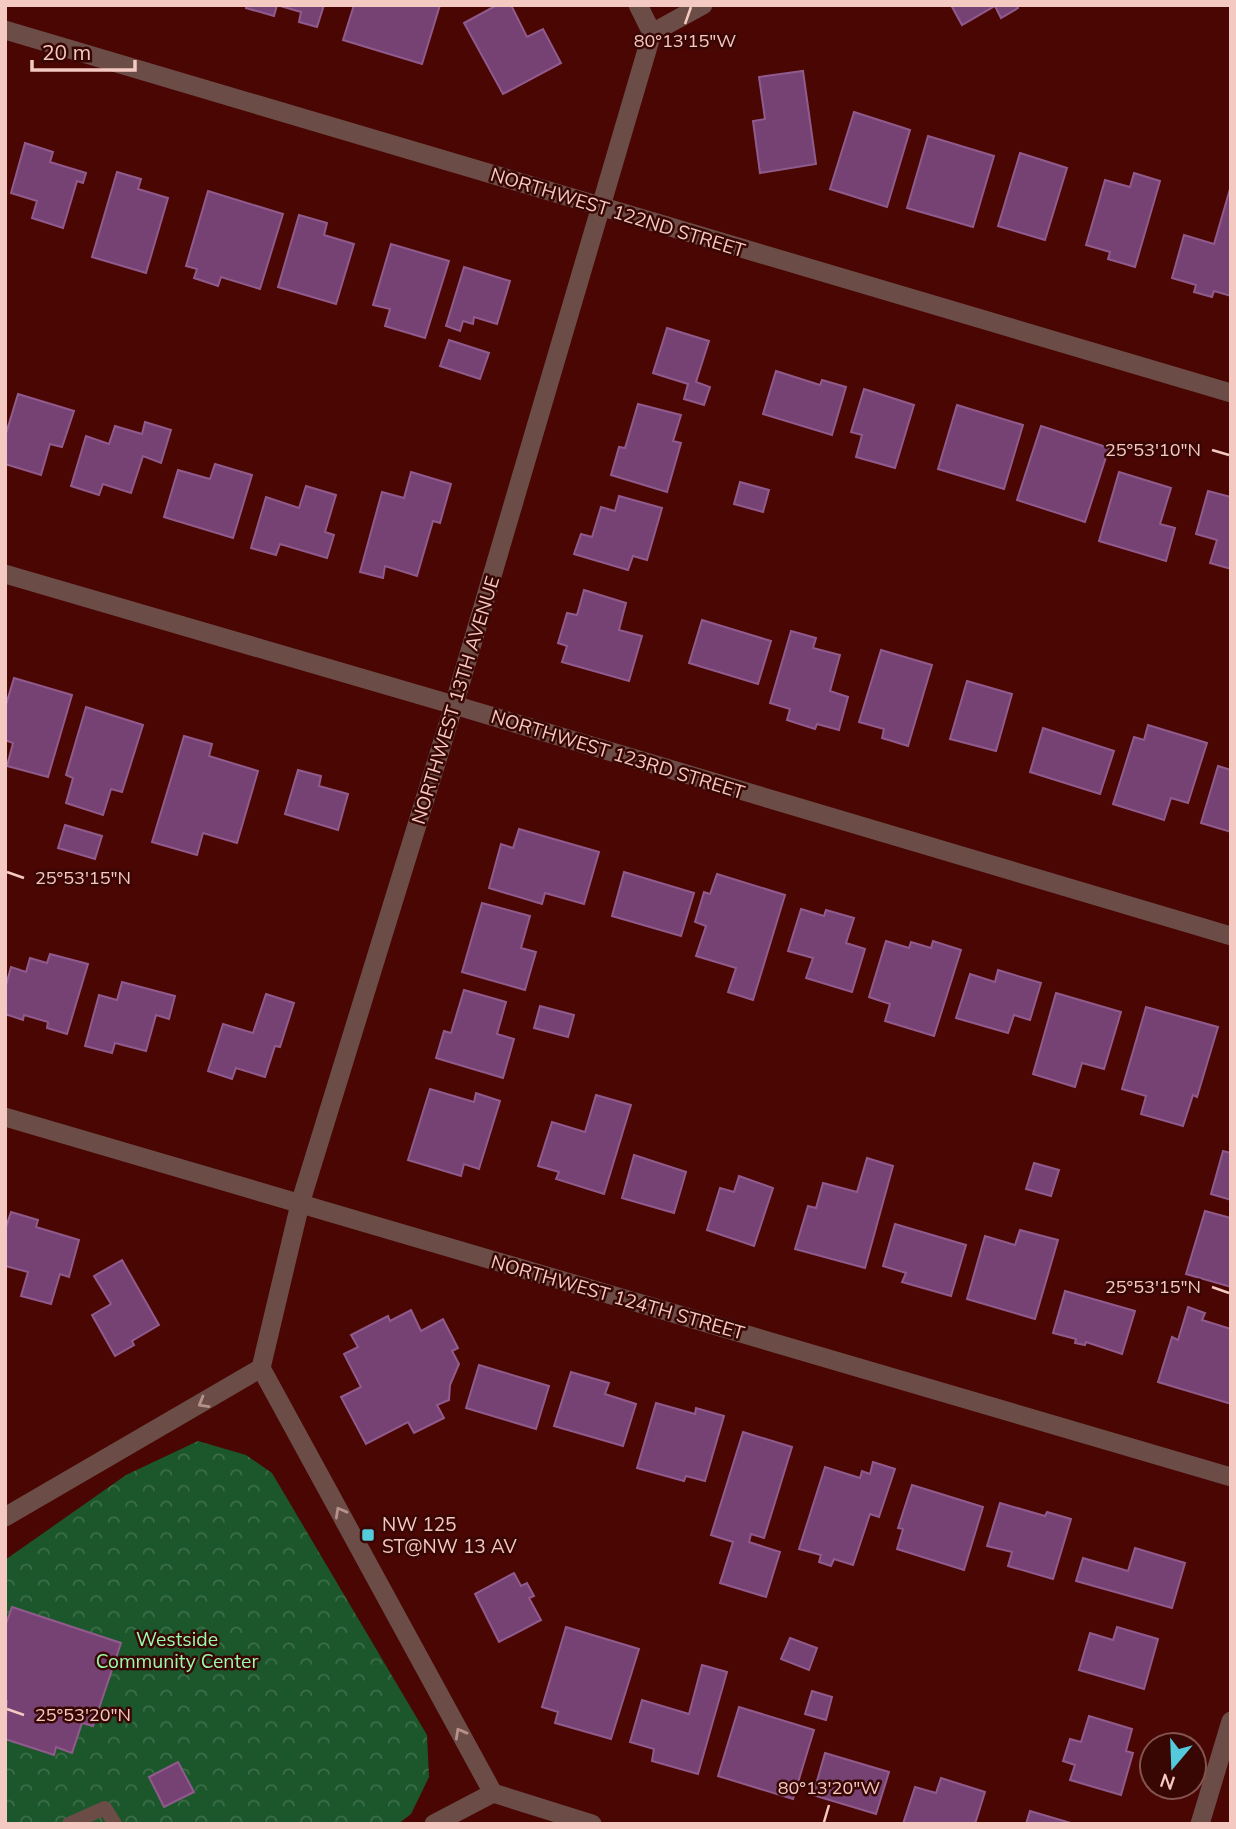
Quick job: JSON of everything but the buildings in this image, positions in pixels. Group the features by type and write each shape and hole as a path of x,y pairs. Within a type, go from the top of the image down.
{"street":[{"path":"638,5 652,33 703,5"},
{"name":"NORTHWEST 122ND STREET","path":"5,30 1231,393"},
{"name":"NORTHWEST 13TH AVENUE","path":"261,1368 300,1204 454,705 652,33"},
{"name":"NORTHWEST 123RD STREET","path":"5,574 1231,936"},
{"name":"NORTHWEST 124TH STREET","path":"5,1117 1231,1477"},
{"path":"5,1517 261,1368 493,1793 592,1824"},
{"path":"1200,1824 1227,1747 1231,1721"},
{"path":"434,1824 493,1793"}],"lane":[{"path":"69,1824 105,1808 115,1824"}],"green space":[{"name":"Westside Community Center","path":"198,1441 246,1455 272,1473 427,1735 429,1777 411,1814 398,1824 7,1824 5,1560 126,1475"}],"place":[{"name":"NW 125 ST@NW 13 AV","path":"368,1535"}]}
